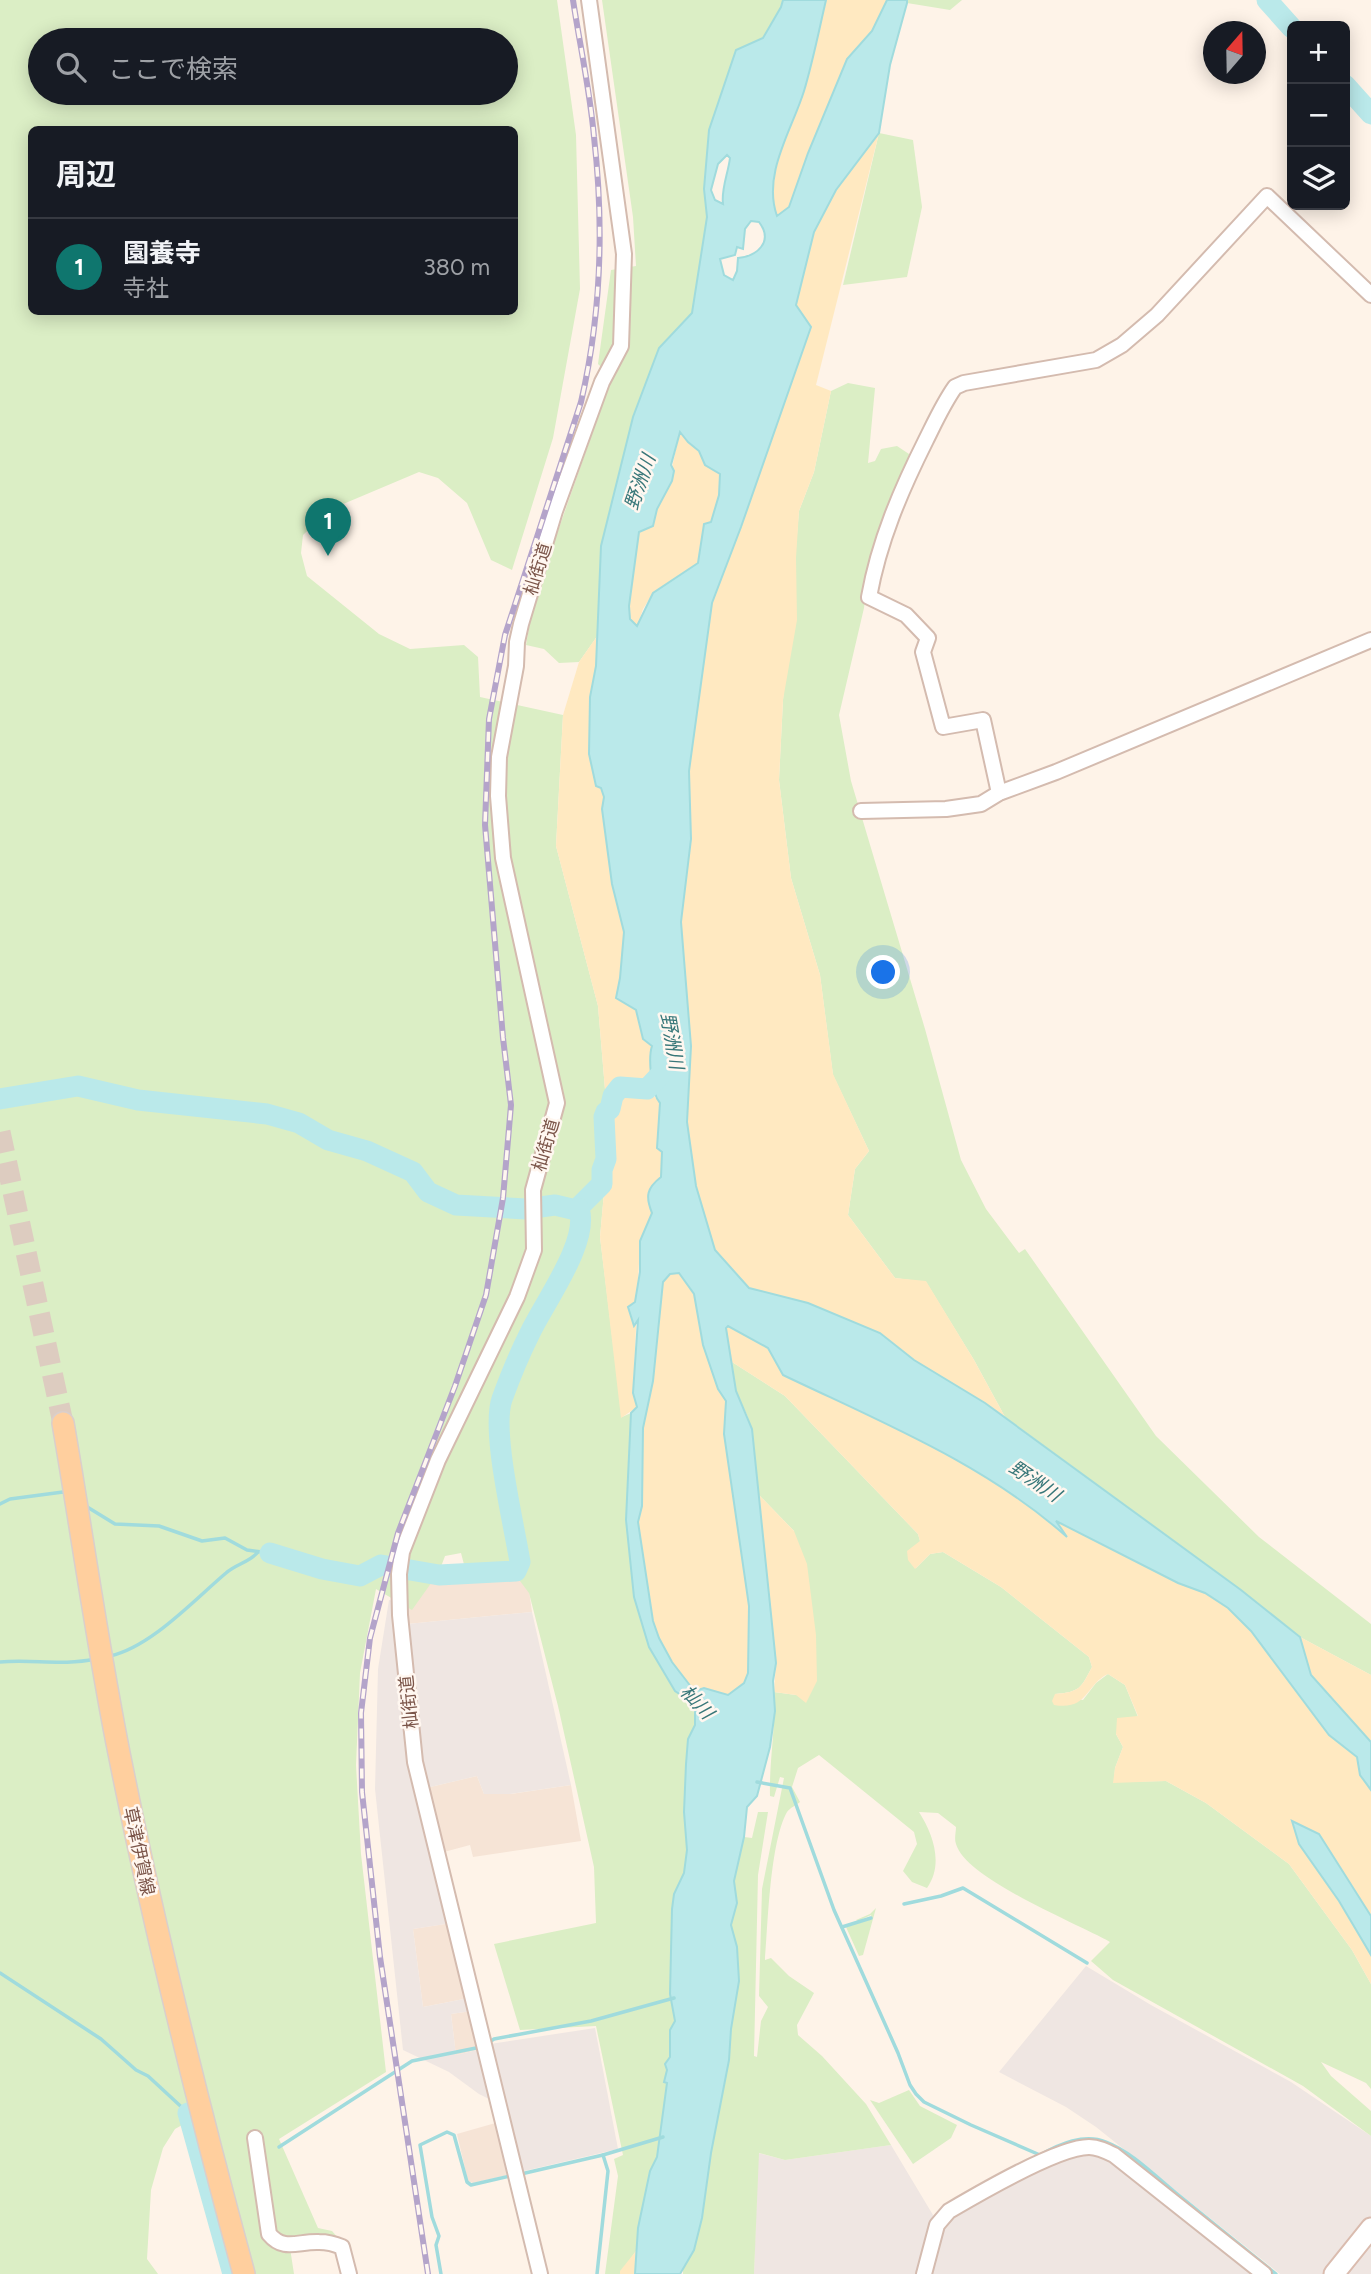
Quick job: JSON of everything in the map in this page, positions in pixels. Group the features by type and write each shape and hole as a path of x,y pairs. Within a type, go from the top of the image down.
{"main road":[{"name":"草津伊賀線","path":"63,1423 118,1749 147,1891 198,2104 244,2274"}],"street":[{"name":"杣街道","path":"540,2274 415,1762 407,1696 399,1574 402,1552 438,1460 517,1297 534,1250 533,1190 557,1103 503,858 498,796 499,757 521,624 555,511 602,382 621,346 624,254 589,0"},
{"path":"999,793 983,720 943,727 923,652 928,638 906,615 869,597 890,518 912,468 955,387 964,383 1096,359 1122,345 1157,315 1267,196 1371,295"},
{"path":"861,811 955,808 981,804 999,793 1056,772 1371,640"},
{"path":"254,2138 269,2234 276,2242 288,2245 318,2242 342,2247 349,2274"},
{"path":"924,2274 937,2225 949,2211 1054,2156 1090,2147 1101,2148 1114,2155 1264,2274"},
{"path":"1334,2274 1371,2228"}],"shaded area":[{"path":"525,1562 532,1612 407,1624 403,1581"},
{"path":"389,1600 395,1601 412,1764 452,1923 413,1929 423,2007 469,1998 472,2011 451,2014 456,2055 481,2049 493,2101 449,2072 403,2050 375,1789 378,1669"},
{"path":"532,1612 571,1785 510,1794 484,1794 477,1776 426,1788 419,1761 407,1624"},
{"path":"477,1776 484,1794 511,1794 571,1785 581,1841 473,1857 470,1845 444,1852 426,1788"},
{"path":"452,1923 469,1998 423,2007 413,1929"},
{"path":"1086,1966 1291,2082 1371,2136 1371,2216 1326,2274 1280,2274 1096,2127 1066,2107 999,2072"},
{"path":"472,2011 481,2049 456,2055 451,2014"},
{"path":"595,2028 618,2149 520,2172 490,2044"},
{"path":"499,2122 512,2174 473,2183 468,2181 457,2134"},
{"path":"891,2145 933,2215 916,2274 754,2274 758,2153 785,2160"},
{"path":"1098,2154 1109,2159 1257,2274 929,2274 944,2225 961,2210 1063,2158"},
{"path":"1371,2240 1371,2274 1344,2274"}],"green space":[{"path":"0,0 557,0 576,135 580,289 553,438 512,570 491,560 467,503 438,478 419,472 329,510 303,535 301,553 307,576 379,634 410,649 464,645 478,657 480,697 563,715 556,846 598,1006 609,1137 600,1237 622,1417 631,1413 626,1520 634,1597 649,1647 675,1691 693,1703 695,1711 695,1725 688,1739 686,1764 684,1812 687,1850 684,1873 674,1894 672,1909 670,1994 675,2021 670,2030 670,2057 664,2081 667,2082 657,2157 650,2171 636,2251 620,2274 605,2274 618,2176 614,2159 623,2155 596,2026 520,2030 494,1944 596,1923 594,1867 558,1706 529,1593 508,1565 466,1572 461,1553 445,1556 439,1572 412,1610 376,1589 360,1673 356,1765 361,1854 386,2072 279,2139 318,2228 332,2231 340,2240 290,2248 294,2274 254,2274 207,2111 175,2129 163,2148 151,2190 147,2259 158,2274 0,2274"},
{"path":"602,0 783,0 763,38 736,50 704,189 707,217 692,313 659,348 633,417 601,546 598,635 579,662 559,663 544,649 526,645 534,599 612,377 598,364 611,270 636,266 633,217"},
{"path":"907,0 962,0 950,10 907,3"},
{"path":"879,133 913,140 922,207 907,277 843,285"},
{"path":"848,383 875,388 868,463 875,461 881,449 897,446 909,454 908,468 868,575 864,608 839,715 851,781 961,1160 986,1209 1019,1253 1025,1249 1156,1436 1259,1537 1371,1624 1371,1675 1300,1637 1241,1590 1005,1417 926,1282 895,1278 848,1215 855,1169 869,1151 833,1075 820,975 791,878 779,780 799,511 814,472 831,391"},
{"path":"732,1362 785,1396 918,1534 920,1541 916,1568 930,1554 943,1552 1001,1587 1089,1657 1092,1667 1079,1688 1055,1694 1083,1700 1096,1683 1108,1674 1125,1685 1138,1717 1116,1734 1123,1747 1115,1768 1114,1782 1166,1781 1206,1803 1289,1864 1352,1950 1371,1984 1371,2089 1366,2083 1321,2062 1331,2076 1371,2111 1371,2136 1303,2086 1113,1980 1091,1961 1110,1942 1024,1899 980,1871 964,1857 956,1844 956,1827 938,1813 919,1812 935,1849 935,1869 927,1888 912,1882 903,1871 917,1844 914,1832 819,1755 798,1768 792,1787 800,1802 787,1812 781,1825 771,1884 765,1960 771,1958 789,1976 814,1993 797,2025 798,2035 822,2056 866,2104 891,2145 785,2160 759,2153 754,2274 683,2274 694,2250 702,2218 729,2060 739,1981 737,1947 731,1925 737,1903 734,1881 744,1837 752,1838 758,1812 768,1812 758,1875 754,2056 757,2057 761,2021 768,2007 759,1996 762,1889 784,1778 780,1777 774,1797 770,1796 774,1692 796,1695 794,1531 759,1495 748,1417 736,1391"},
{"path":"876,1908 863,1955 859,1956 846,1927 872,1919 871,1915 856,1920"},
{"path":"909,2090 920,2106 957,2125 951,2138 913,2164 870,2100 879,2103"}],"sand":[{"path":"826,0 887,0 872,31 847,59 789,207 777,217 774,200 776,168 804,91"},
{"path":"879,133 816,385 831,391 814,472 799,511 796,558 797,620 783,700 779,780 791,878 820,975 833,1074 869,1151 855,1169 848,1215 895,1278 926,1281 1005,1417 914,1360 880,1333 808,1303 749,1288 715,1250 696,1186 687,1122 691,1046 681,922 691,839 689,771 712,603 811,327 796,305 814,232 836,190"},
{"path":"680,431 699,451 705,465 720,474 719,495 711,522 704,524 698,563 653,593 643,609 637,627 630,619 629,606 639,531 653,526 657,509 668,486"},
{"path":"598,635 590,697 604,797 602,809 612,884 624,932 616,998 636,1010 643,1039 653,1046 654,1096 660,1103 657,1148 662,1152 661,1177 652,1213 640,1241 633,1393 637,1407 621,1418 600,1237 609,1137 598,1006 556,846 563,715 579,662"},
{"path":"679,1273 694,1294 703,1345 718,1389 726,1401 724,1434 749,1606 748,1673 744,1683 728,1695 704,1688 692,1688 672,1662 659,1638 653,1621 638,1522 642,1506 643,1428 653,1381 663,1282 670,1274"},
{"path":"728,1325 768,1348 783,1375 893,1426 965,1464 1033,1508 1064,1533 1055,1520 1178,1583 1205,1593 1228,1608 1251,1630 1329,1735 1357,1757 1360,1775 1371,1790 1371,1916 1352,1885 1339,1901 1371,1955 1371,1984 1352,1950 1289,1864 1206,1803 1166,1781 1113,1783 1123,1747 1116,1734 1117,1718 1138,1716 1125,1685 1108,1674 1074,1704 1054,1705 1052,1701 1055,1694 1070,1692 1082,1684 1092,1667 1089,1657 1001,1587 943,1552 930,1554 915,1569 908,1560 907,1551 920,1541 918,1534 785,1396 732,1362 726,1328"},
{"path":"759,1495 794,1531 807,1564 816,1635 817,1681 806,1703 796,1695 774,1692 776,1663"},
{"path":"1300,1637 1371,1675 1371,1742 1311,1675"},
{"path":"636,2251 635,2274 620,2274 620,2271"}],"water":[{"path":"783,0 826,0 804,91 776,168 773,200 777,216 789,207 847,59 872,31 887,0 907,0 890,65 879,133 836,190 814,232 796,305 811,327 712,603 689,771 691,839 681,922 691,1046 687,1122 696,1186 715,1250 749,1288 808,1303 880,1333 914,1360 985,1403 1241,1590 1300,1637 1311,1675 1371,1742 1371,1790 1360,1775 1357,1757 1329,1735 1251,1631 1228,1608 1205,1593 1178,1583 1056,1521 1067,1537 1002,1487 967,1466 783,1375 768,1348 728,1326 726,1328 736,1391 752,1429 776,1663 773,1681 775,1711 770,1747 757,1796 747,1807 744,1837 734,1881 737,1903 731,1925 737,1947 739,1981 729,2060 702,2218 694,2250 680,2274 635,2274 638,2228 650,2171 657,2157 667,2083 664,2082 667,2070 665,2064 670,2057 670,2030 675,2021 670,1994 672,1909 674,1894 684,1873 687,1850 684,1812 686,1764 688,1739 695,1725 695,1711 693,1703 675,1691 649,1647 634,1597 626,1520 631,1413 637,1407 633,1393 638,1320 634,1326 628,1307 635,1302 640,1272 640,1241 652,1213 648,1202 649,1193 661,1177 662,1152 657,1148 660,1103 654,1092 651,1075 652,1046 643,1039 636,1010 616,998 624,932 612,884 602,809 604,797 601,788 596,786 589,754 590,697 596,666 601,546 633,417 659,348 692,313 707,217 704,189 709,130 736,50 763,38","holes":["727,155 730,158 723,204 715,200 711,190 718,164","751,221 759,222 765,236 764,242 757,251 738,258 733,280 724,275 720,259 735,255 737,247 743,249 745,229","680,432 699,451 705,465 720,474 719,495 711,522 704,524 698,563 653,593 637,626 630,619 629,606 639,532 653,526 657,509 672,481 674,471 671,465","679,1273 694,1294 703,1345 718,1389 726,1401 724,1434 749,1606 748,1673 744,1683 728,1695 704,1688 692,1688 672,1662 659,1638 653,1621 638,1522 642,1506 643,1428 653,1381 663,1282 670,1274"]},
{"path":"1292,1821 1319,1834 1371,1916 1371,1955 1339,1901 1299,1844"}],"waterway":[{"path":"1267,0 1287,22"},
{"path":"1350,91 1371,114"},
{"name":"野洲川","path":"0,1099 78,1086 138,1100 267,1114 299,1123 328,1140 367,1151 413,1172 428,1192 456,1205 526,1209 555,1205 576,1210 602,1184 602,1170 606,1159 604,1117 610,1109 613,1096 620,1087 647,1089 661,1074 667,1061"},
{"path":"270,1553 322,1569 360,1576 381,1565 439,1575 516,1571 520,1562 501,1455 499,1414 502,1399 522,1350 572,1255 581,1223 579,1209"},
{"path":"0,1504 10,1499 63,1492 66,1494"},
{"path":"84,1505 115,1524 159,1526 202,1541 225,1538 247,1550 270,1553"},
{"path":"110,1656 125,1651 156,1633 226,1573 258,1552"},
{"path":"0,1662 71,1662 95,1659"},
{"path":"757,1782 790,1788 834,1910 910,2085 924,2102 1040,2155 1081,2139 1098,2140 1116,2146 1276,2274"},
{"path":"904,1904 963,1888 1087,1963"},
{"path":"842,1927 871,1918"},
{"path":"0,1973 101,2039 136,2070 148,2076 188,2113"},
{"path":"488,2043 494,2039 591,2021 674,1998"},
{"path":"279,2147 412,2061 481,2047"},
{"path":"188,2113 233,2274"},
{"path":"441,2274 436,2245 439,2236 432,2217 420,2145 447,2132 454,2135 467,2182 471,2185 514,2175"},
{"path":"521,2174 603,2155 663,2137"},
{"path":"597,2274 608,2171 603,2155"}],"tunnel":[{"path":"0,1132 63,1423"}],"railway":[{"path":"428,2274 380,1957 362,1792 361,1713 370,1638 398,1533 455,1386 486,1295 503,1198 511,1105 485,825 489,719 505,635 581,402 597,304 600,237 597,170 590,103 573,0"}],"place":[{"name":"園養寺","path":"328,556"}],"water label":[{"name":"杣川","path":"697,1702"}]}
